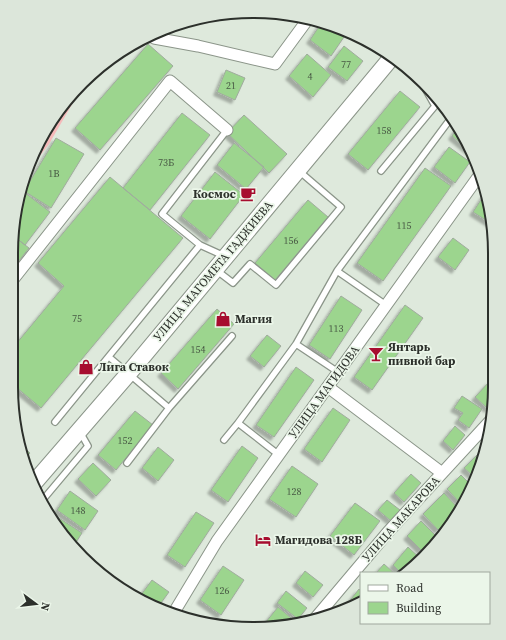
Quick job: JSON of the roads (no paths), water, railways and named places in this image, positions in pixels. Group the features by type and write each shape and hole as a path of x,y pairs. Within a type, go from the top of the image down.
{"main road":[{"name":"УЛИЦА МАГОМЕТА ГАДЖИЕВА","path":"296,169 386,60"},
{"name":"УЛИЦА МАГОМЕТА ГАДЖИЕВА","path":"37,480 216,263 388,61"},
{"name":"УЛИЦА МАГОМЕТА ГАДЖИЕВА","path":"36,476 127,372"}],"street":[{"path":"157,39 198,46 275,64 304,24"},
{"path":"18,273 170,81 227,130"},
{"name":"УЛИЦА МАГИДОВА","path":"176,609 217,541 477,179"},
{"path":"328,386 442,473"},
{"name":"УЛИЦА МАКАРОВА","path":"320,612 388,532 484,427"}],"lane":[{"path":"380,171 435,106 432,101"},
{"path":"224,440 296,344 337,271 448,122"},
{"path":"227,130 162,214 200,245 233,283 250,264 276,284 341,207 296,169"},
{"path":"55,422 200,245"},
{"path":"337,271 386,305"},
{"path":"127,463 169,408 232,336"},
{"path":"296,344 338,372"},
{"path":"109,357 169,408"},
{"path":"238,423 279,455"},
{"path":"45,497 88,446 80,430"}],"place":[{"name":"Космос","path":"248,194"},
{"name":"Магия","path":"223,319"},
{"name":"Янтарь пивной бар","path":"376,354"},
{"name":"Лига Ставок","path":"86,367"},
{"name":"Магидова 128Б","path":"263,540"}]}
